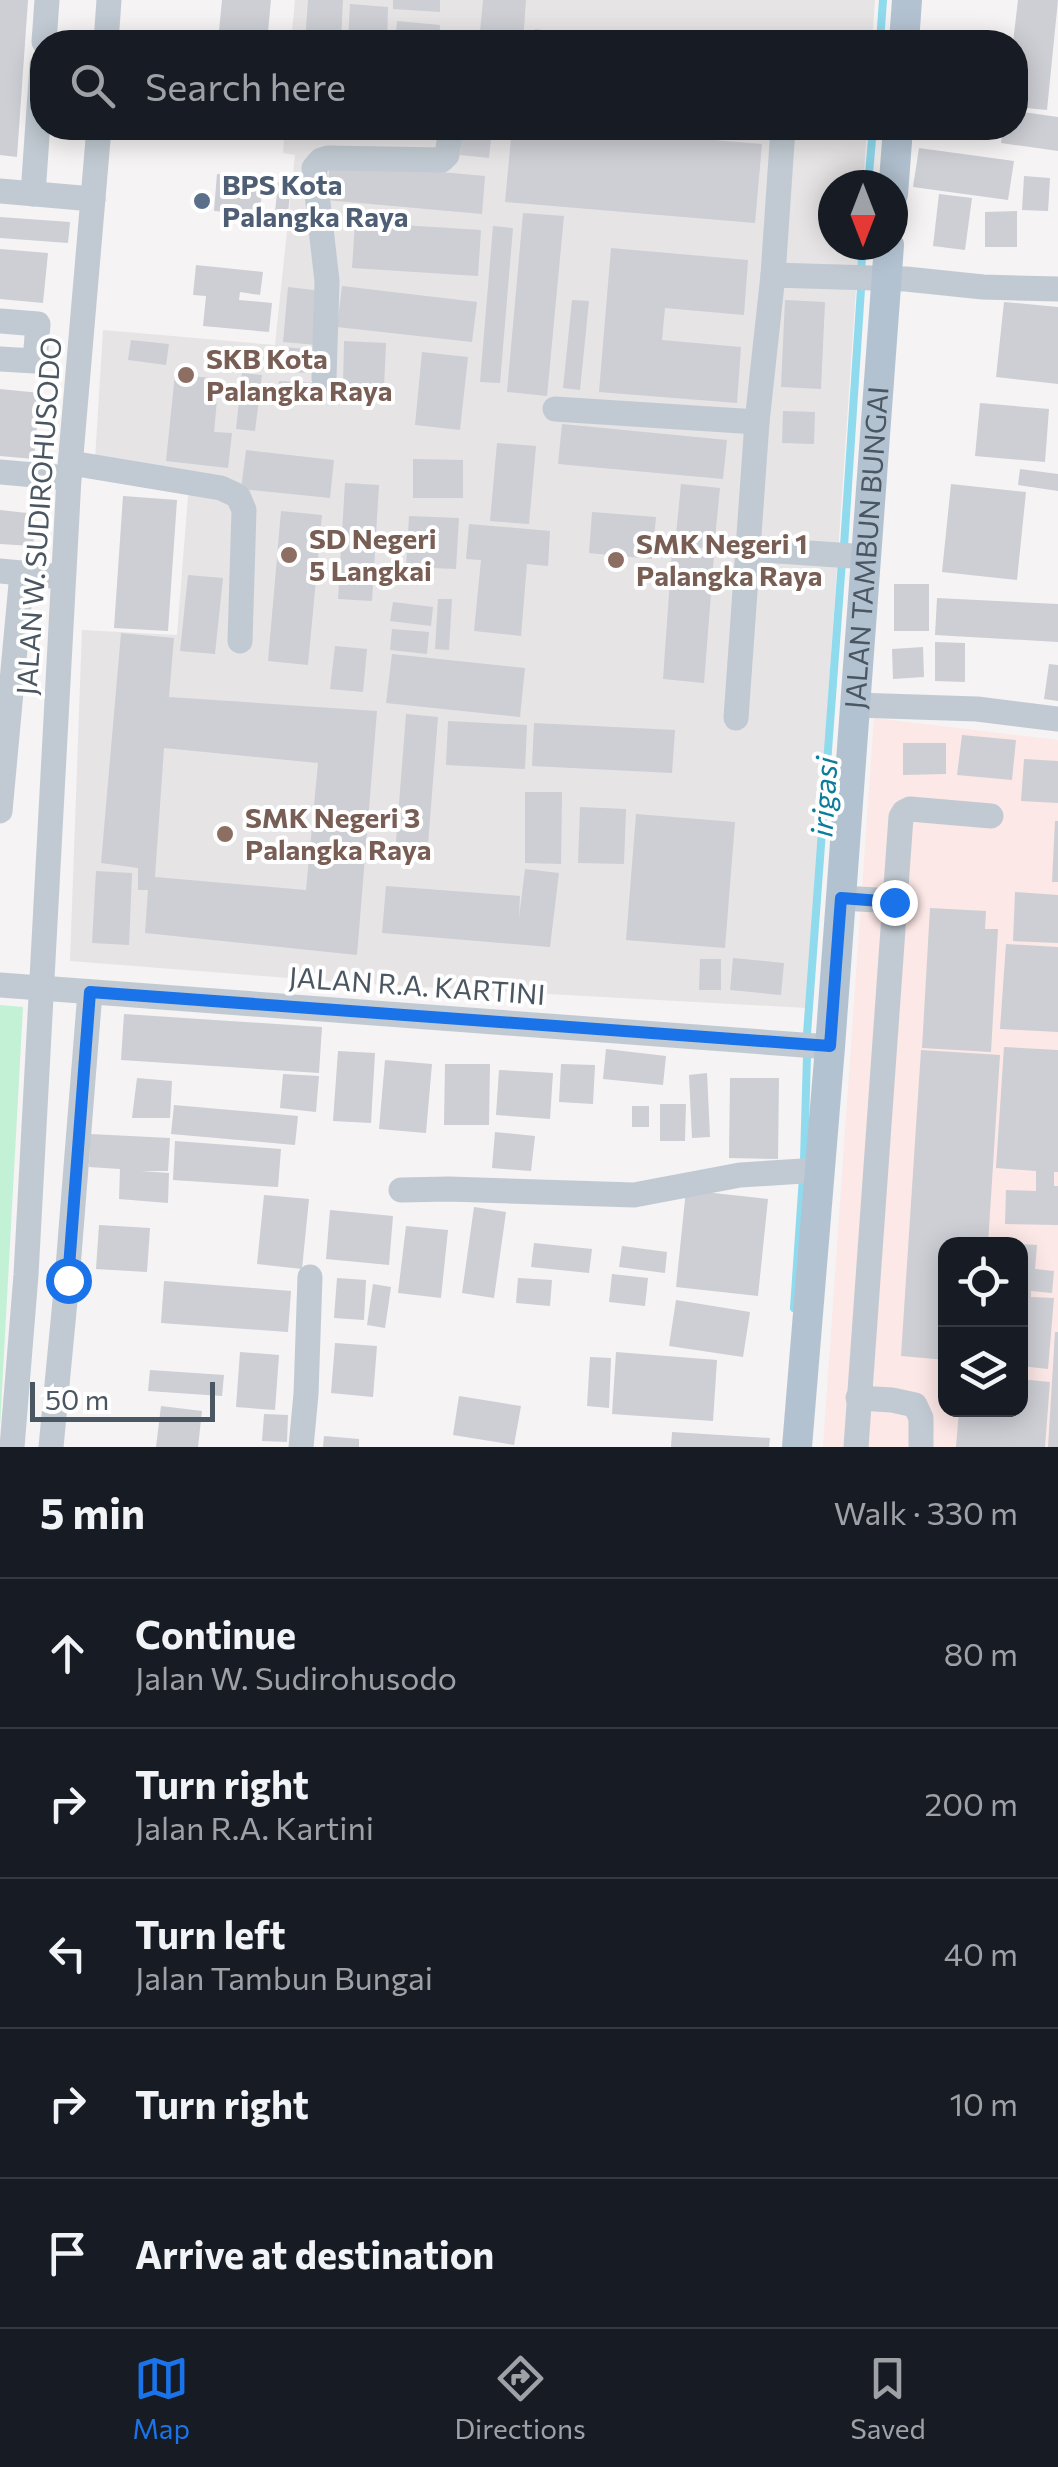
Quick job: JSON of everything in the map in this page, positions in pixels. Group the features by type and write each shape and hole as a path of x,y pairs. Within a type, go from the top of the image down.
{"main road":[{"path":"905,30 906,0"},
{"path":"895,170 897,140"},
{"name":"JALAN TAMBUN BUNGAI","path":"797,1447 889,260"}],"street":[{"path":"45,30 48,0"},
{"path":"107,30 109,0"},
{"path":"32,194 36,140"},
{"name":"JALAN W. SUDIROHUSODO","path":"12,1447 26,1275 70,470 98,140"},
{"path":"324,378 327,281 314,168 328,158 442,160 448,155 450,140"},
{"path":"736,718 783,140"},
{"path":"0,191 93,199"},
{"path":"772,275 1058,289"},
{"path":"0,322 38,324 36,361 0,358"},
{"path":"37,344 80,348"},
{"path":"555,409 758,422"},
{"path":"0,472 70,470 221,488 238,496 244,510 240,641"},
{"path":"749,549 868,558"},
{"path":"0,810 11,572 63,578"},
{"path":"855,706 978,709 1058,719"},
{"path":"856,1447 901,817 910,809 992,816"},
{"path":"841,898 894,902"},
{"name":"JALAN R.A. KARTINI","path":"0,984 830,1046"},
{"path":"51,1447 90,992"},
{"path":"401,1190 634,1195 740,1176 819,1170"},
{"path":"26,1275 68,1280"},
{"path":"301,1447 310,1277"},
{"path":"858,1398 914,1405 921,1418 920,1447"}],"shaded area":[{"path":"295,0 875,0 873,30 292,30"},
{"name":"SMK Negeri 1 Palangka Raya","path":"284,140 866,140 864,170 818,170 818,260 858,260 807,1008 367,984 70,961 82,630 177,635 190,471 95,460 103,330 275,345 295,155 283,153"},
{"path":"874,718 1058,740 1058,1447 823,1447"}],"green space":[{"path":"0,1005 23,1007 0,1426"}],"building":[{"path":"0,0 28,0 17,157 0,155"},
{"path":"222,0 271,0 268,30 219,30"},
{"path":"308,0 343,0 342,30 306,30"},
{"path":"393,0 440,0 440,12 393,9"},
{"path":"483,0 526,0 524,30 480,30"},
{"path":"1018,0 1058,0 1047,110 1028,108 1028,30 1014,30"},
{"path":"350,4 388,7 387,30 349,30"},
{"path":"397,21 440,25 440,30 396,30"},
{"path":"1028,113 1058,117 1058,151 1001,143 1028,140"},
{"path":"462,140 491,140 489,158 460,155"},
{"path":"511,140 714,140 762,144 755,223 505,202"},
{"path":"919,148 1014,161 1008,200 913,187"},
{"path":"330,162 485,176 482,214 326,200"},
{"path":"217,174 263,178 260,215 214,211"},
{"path":"1024,176 1050,178 1048,211 1022,210"},
{"path":"278,182 291,183 287,224 274,223"},
{"path":"939,194 972,198 965,250 933,246"},
{"path":"1017,211 1017,247 985,247 985,212"},
{"path":"523,213 564,216 547,396 507,392"},
{"path":"0,217 70,222 68,243 0,238"},
{"path":"355,222 481,230 478,276 352,268"},
{"path":"493,226 513,228 500,383 480,382"},
{"path":"611,248 748,260 744,315 665,308 662,340 741,347 737,403 599,392"},
{"path":"0,249 48,253 43,303 0,299"},
{"path":"196,265 263,272 260,295 240,292 239,300 272,303 269,332 203,326 206,296 193,295"},
{"path":"342,286 477,302 472,342 337,327"},
{"path":"288,287 322,291 317,345 283,342"},
{"path":"572,300 589,301 580,390 563,388"},
{"path":"785,300 825,302 821,389 781,387"},
{"path":"1004,302 1058,307 1058,384 996,377"},
{"path":"131,340 169,344 166,365 128,360"},
{"path":"344,341 386,343 384,387 343,385"},
{"path":"283,347 307,349 306,373 282,371"},
{"path":"422,352 468,357 460,430 415,425"},
{"path":"242,373 262,375 255,431 236,429"},
{"path":"175,374 219,379 214,432 232,433 228,468 166,461"},
{"path":"279,381 335,384 334,402 278,399"},
{"path":"0,389 40,393 34,459 0,456"},
{"path":"980,403 1049,409 1045,462 975,456"},
{"path":"783,411 815,412 814,444 782,443"},
{"path":"562,424 727,440 723,479 558,464"},
{"path":"497,443 536,446 529,524 490,521"},
{"path":"246,450 334,460 330,498 241,489"},
{"path":"413,459 463,460 463,498 413,498"},
{"path":"1020,469 1058,474 1058,491 1018,485"},
{"path":"345,483 379,485 372,601 338,599"},
{"path":"681,484 720,488 714,549 675,545"},
{"path":"951,484 1026,492 1017,580 942,572"},
{"path":"123,496 177,500 168,631 114,628"},
{"path":"0,510 36,514 33,546 0,544"},
{"path":"281,511 322,515 308,665 268,661"},
{"path":"592,512 656,517 652,559 589,553"},
{"path":"409,516 459,518 456,569 406,567"},
{"path":"469,524 550,531 548,566 527,564 521,636 474,631 481,560 466,559"},
{"path":"672,551 714,555 704,683 663,679"},
{"path":"188,575 223,578 215,654 180,651"},
{"path":"894,584 929,584 929,631 894,631"},
{"path":"937,598 1058,604 1058,642 935,635"},
{"path":"438,599 452,599 449,650 435,649"},
{"path":"393,602 433,607 431,626 390,621"},
{"path":"392,629 429,632 427,654 390,650"},
{"path":"121,633 174,638 169,697 377,711 357,955 145,933 148,890 138,890 138,868 101,863","holes":["164,748 318,763 306,890 155,877"]},
{"path":"935,642 965,643 965,682 935,681"},
{"path":"335,646 367,649 363,692 330,689"},
{"path":"923,647 924,677 893,679 892,649"},
{"path":"392,654 525,668 520,717 386,703"},
{"path":"1049,664 1058,665 1058,701 1044,699"},
{"path":"406,714 438,717 427,858 395,855"},
{"path":"448,721 527,725 525,769 446,765"},
{"path":"534,723 675,730 672,773 532,766"},
{"path":"962,735 1016,740 1012,780 957,775"},
{"path":"903,743 946,743 946,774 903,775"},
{"path":"1024,759 1058,761 1058,803 1021,801"},
{"path":"525,792 562,792 561,864 525,863"},
{"path":"580,807 626,809 624,864 578,863"},
{"path":"636,814 735,822 725,948 626,940"},
{"path":"1055,821 1058,882 1052,882"},
{"path":"525,869 559,873 550,947 382,933 386,886 520,896 519,918"},
{"path":"96,871 132,873 129,945 92,943"},
{"path":"1015,892 1058,895 1058,943 1013,941"},
{"path":"930,908 986,911 985,929 998,929 991,1052 922,1048"},
{"path":"1006,944 1058,947 1058,1032 1000,1029"},
{"path":"733,958 784,963 781,995 730,990"},
{"path":"700,959 721,959 721,990 699,990"},
{"path":"124,1014 322,1027 319,1073 121,1060"},
{"path":"1004,1047 1058,1050 1058,1172 1054,1172 1054,1186 1058,1186 1058,1225 1005,1224 1006,1190 1036,1191 1036,1171 996,1168"},
{"path":"606,1049 666,1056 663,1085 603,1079"},
{"path":"921,1050 1000,1055 988,1237 938,1237 938,1359 901,1356"},
{"path":"338,1051 375,1053 371,1123 333,1121"},
{"path":"385,1060 432,1064 426,1133 379,1129"},
{"path":"445,1064 490,1064 489,1125 444,1125"},
{"path":"561,1064 595,1065 593,1104 559,1102"},
{"path":"499,1070 553,1073 550,1119 496,1115"},
{"path":"707,1073 710,1137 692,1138 689,1075"},
{"path":"283,1074 319,1076 316,1112 280,1108"},
{"path":"137,1078 172,1081 170,1118 132,1118"},
{"path":"730,1078 779,1078 778,1159 729,1158"},
{"path":"660,1104 686,1104 685,1141 660,1141"},
{"path":"174,1105 298,1116 295,1145 171,1134"},
{"path":"632,1106 649,1106 649,1127 632,1127"},
{"path":"495,1132 535,1136 531,1171 492,1168"},
{"path":"90,1134 170,1138 168,1171 141,1171 169,1173 168,1203 119,1199 120,1169 89,1167"},
{"path":"175,1141 281,1149 278,1187 173,1180"},
{"path":"686,1190 768,1199 758,1296 676,1287"},
{"path":"264,1195 309,1199 302,1269 257,1264"},
{"path":"474,1207 506,1212 494,1298 462,1293"},
{"path":"330,1210 393,1216 389,1265 326,1259"},
{"path":"99,1225 150,1228 147,1272 96,1269"},
{"path":"406,1226 448,1230 441,1298 398,1293"},
{"path":"534,1243 592,1249 589,1273 531,1267"},
{"path":"1028,1244 1037,1245 1035,1269 1054,1271 1052,1293 1031,1291 1031,1297 1054,1298 1048,1369 1028,1367"},
{"path":"622,1246 667,1252 665,1273 619,1267"},
{"path":"612,1274 648,1278 645,1306 609,1302"},
{"path":"337,1278 366,1280 364,1320 334,1318"},
{"path":"518,1278 552,1280 550,1306 516,1303"},
{"path":"164,1281 291,1291 288,1332 161,1323"},
{"path":"373,1284 391,1287 385,1328 367,1325"},
{"path":"676,1300 750,1312 743,1357 669,1346"},
{"path":"1055,1332 1058,1447 1048,1447"},
{"path":"335,1343 377,1346 373,1397 331,1393"},
{"path":"240,1352 279,1355 275,1410 236,1407"},
{"path":"616,1352 717,1360 713,1421 612,1414"},
{"path":"590,1357 611,1358 609,1408 587,1406"},
{"path":"150,1370 224,1375 222,1396 148,1391"},
{"path":"1028,1380 1050,1382 1045,1447 956,1447 958,1417 1028,1417"},
{"path":"459,1396 521,1406 514,1445 453,1435"},
{"path":"161,1406 202,1411 198,1447 156,1447"},
{"path":"264,1414 288,1415 287,1442 262,1441"},
{"path":"672,1432 770,1438 769,1447 671,1447"},
{"path":"324,1436 359,1439 359,1447 323,1447"}],"waterway":[{"name":"irigasi","path":"881,30 883,0"},
{"name":"irigasi","path":"869,170 872,140"},
{"name":"irigasi","path":"861,271 862,260"},
{"name":"irigasi","path":"844,546 861,289"},
{"name":"irigasi","path":"807,1034 842,561"},
{"name":"irigasi","path":"804,1160 807,1056"},
{"name":"irigasi","path":"794,1308 803,1177"}],"place":[{"name":"BPS Kota Palangka Raya","path":"202,201"},
{"name":"SKB Kota Palangka Raya","path":"186,375"},
{"name":"SD Negeri 5 Langkai","path":"289,555"},
{"name":"SMK Negeri 1 Palangka Raya","path":"616,560"},
{"name":"SMK Negeri 3 Palangka Raya","path":"225,834"}],"route":[{"path":"68,1280 90,992 830,1046 841,898 894,902"}]}
